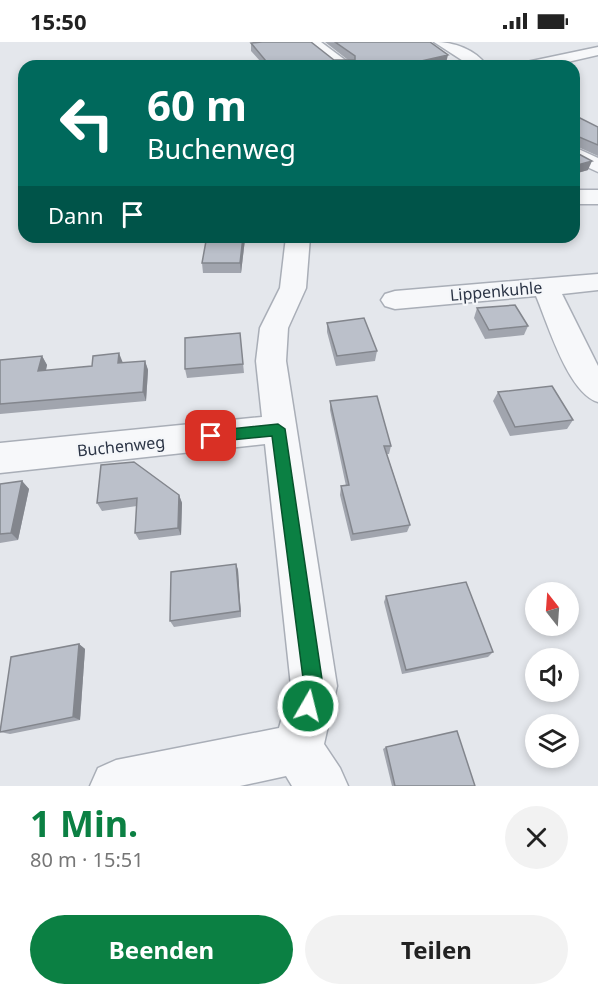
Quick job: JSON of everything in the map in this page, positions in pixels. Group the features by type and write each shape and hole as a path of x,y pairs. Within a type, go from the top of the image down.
{"street":[{"path":"311,42 336,60"},
{"path":"441,42 475,60"},
{"path":"556,60 598,51"},
{"path":"580,156 598,166"},
{"path":"580,197 598,197"},
{"path":"116,786 310,767 314,686 278,429 271,361 274,328 294,288 298,243"},
{"name":"Lippenkuhle","path":"395,300 598,282"},
{"path":"545,287 581,366 598,390"},
{"name":"Buchenweg","path":"0,458 278,429"}],"building":[{"path":"311,42 334,60 265,60 251,43"},
{"path":"335,42 430,42 448,55 426,60 355,60 355,56"},
{"path":"580,118 598,127 598,145 580,137"},
{"path":"580,155 592,161 580,164"},
{"path":"206,243 242,243 240,263 202,263"},
{"path":"515,305 528,326 489,330 477,308"},
{"path":"364,318 377,351 337,356 327,323"},
{"path":"240,333 243,364 185,369 185,338"},
{"path":"119,353 118,363 145,361 143,392 0,404 0,360 42,356 38,371 92,366 93,356"},
{"path":"552,386 573,420 515,427 498,392"},
{"path":"377,396 391,446 384,446 410,525 353,534 341,486 349,485 330,401"},
{"path":"134,462 179,495 178,528 135,533 137,498 97,503 101,465"},
{"path":"22,481 11,533 0,534 0,484"},
{"path":"236,564 240,611 170,621 171,572"},
{"path":"466,582 493,652 406,670 386,596"},
{"path":"79,644 73,717 0,732 11,657"},
{"path":"457,731 475,786 395,786 386,747"}],"route":[{"path":"211,436 278,429 314,686 308,706"}]}
